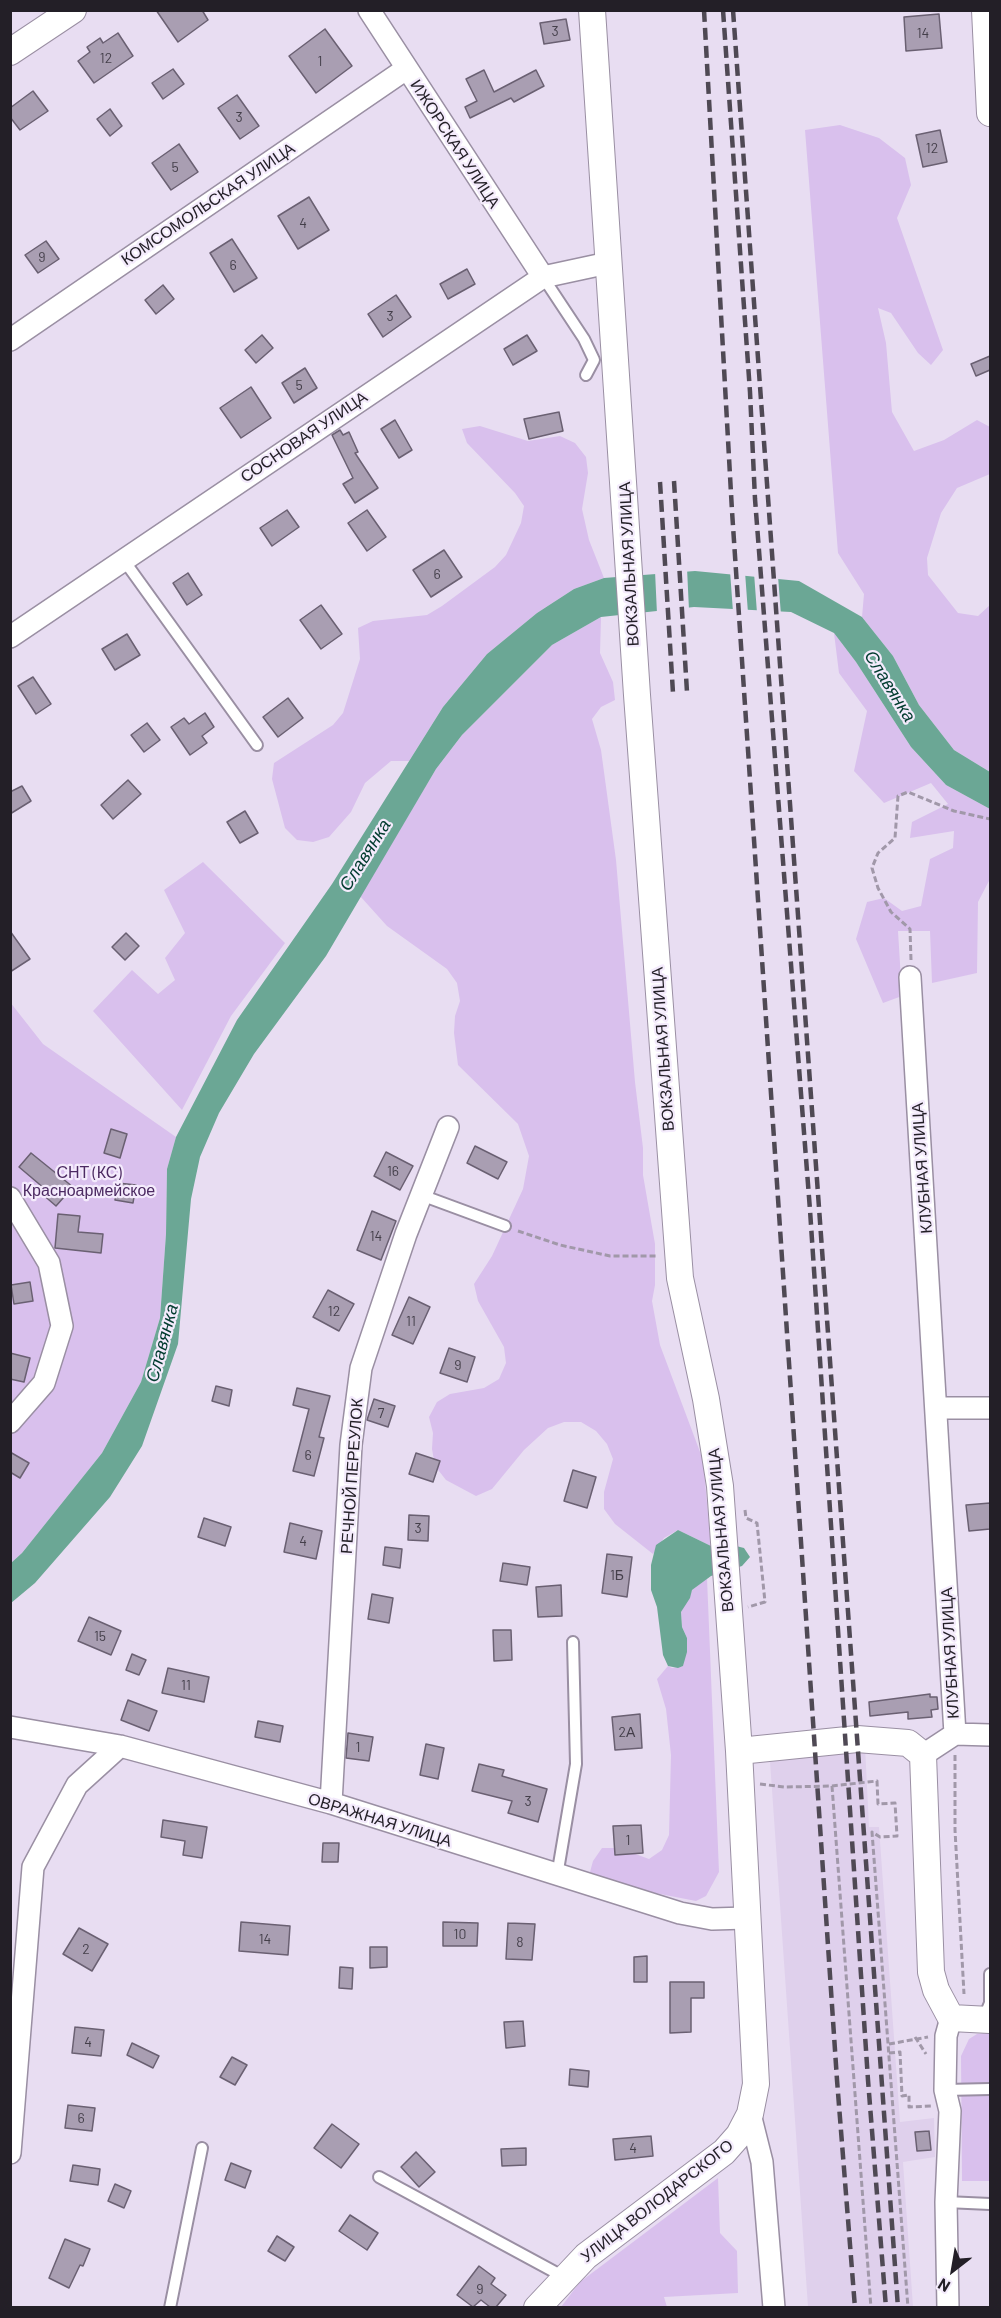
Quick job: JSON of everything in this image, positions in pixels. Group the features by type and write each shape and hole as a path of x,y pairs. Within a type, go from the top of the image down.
{"street":[{"path":"10,52 73,10"},
{"name":"ИЖОРСКАЯ УЛИЦА","path":"369,10 543,277"},
{"name":"ВОКЗАЛЬНАЯ УЛИЦА","path":"592,10 637,695 680,1278 713,1439 723,1534 739,1751 756,2084"},
{"path":"985,10 990,112"},
{"name":"КОМСОМОЛЬСКАЯ УЛИЦА","path":"10,340 406,69"},
{"name":"СОСНОВАЯ УЛИЦА","path":"10,637 543,277 608,263"},
{"name":"КЛУБНАЯ УЛИЦА","path":"910,977 955,1734 923,1755"},
{"name":"РЕЧНОЙ ПЕРЕУЛОК","path":"331,1803 351,1445 361,1368 421,1195 448,1127"},
{"path":"10,1198 49,1263 62,1326 44,1383 10,1422"},
{"path":"937,1408 990,1408"},
{"name":"ОВРАЖНАЯ УЛИЦА","path":"10,1727 120,1746 331,1803 680,1913 712,1919 747,1918"},
{"path":"955,1734 990,1735"},
{"path":"739,1751 868,1739 908,1743 923,1755 931,1972 936,1990 957,2008 987,2020"},
{"path":"10,2153 33,1867 77,1785 120,1746"},
{"path":"948,2307 946,2202 950,2110 940,2098 946,2036 957,2008"},
{"name":"УЛИЦА ВОЛОДАРСКОГО","path":"537,2307 564,2277 612,2235 724,2152 739,2135 750,2114 756,2084"},
{"path":"750,2114 762,2162 774,2307"}],"lane":[{"path":"543,277 584,339 594,360 586,375"},
{"path":"123,559 257,744"},
{"path":"421,1195 505,1226"},
{"path":"558,1876 576,1764 573,1642"},
{"path":"987,2020 990,2003 990,1974"},
{"path":"940,2098 990,2089"},
{"path":"170,2307 202,2148"},
{"path":"380,2177 564,2277"},
{"path":"946,2202 990,2204"}],"path":[{"path":"910,977 910,929 891,912 878,888 872,868 879,853 895,838 896,800 902,793 920,796 954,811 990,819"},
{"path":"505,1226 532,1237 587,1252 610,1256 662,1255"},
{"path":"740,1609 765,1602 757,1523 746,1518 744,1506"},
{"path":"955,1734 957,2008"},
{"path":"759,1796 759,1784 784,1787 832,1786 877,1781 878,1804 895,1803 897,1836 880,1837 872,1832 908,2307"},
{"path":"832,1786 871,2307"},
{"path":"948,1830 955,1830"},
{"path":"889,2044 901,2042"},
{"path":"889,2053 900,2052 902,2096 909,2095 909,2107 940,2098"}],"shaded area":[{"path":"865,1746 869,1827 879,1827 900,2122 934,2118 935,2157 903,2162 913,2307 808,2307 770,1761"}],"green space":[{"path":"840,125 879,138 905,158 911,185 897,218 943,350 931,365 918,353 891,313 878,308 886,343 892,412 914,451 944,440 977,420 990,427 990,474 957,488 941,513 927,558 928,575 958,613 978,616 990,605 990,772 954,750 919,705 893,656 862,617 864,594 838,553 805,130"},
{"path":"480,426 528,441 560,436 575,443 586,457 588,473 582,509 589,540 604,578 574,589 537,613 487,654 443,707 409,761 391,761 365,783 351,812 329,837 313,842 297,840 285,828 272,779 274,763 333,725 343,713 360,659 358,628 373,621 427,615 442,606 495,567 506,555 521,523 524,506 515,493 467,443 462,429"},
{"path":"601,617 600,653 613,682 615,700 601,707 592,719 601,750 616,860 635,1082 643,1148 643,1175 655,1244 655,1285 652,1301 660,1345 703,1460 711,1546 678,1530 664,1538 653,1554 615,1524 604,1509 604,1492 613,1459 607,1444 596,1431 581,1422 564,1422 548,1428 524,1450 492,1489 476,1496 446,1480 435,1466 432,1449 433,1433 429,1417 437,1402 450,1394 484,1388 499,1379 506,1363 504,1347 478,1301 474,1284 492,1256 523,1189 529,1156 518,1124 458,1065 454,1033 455,1016 460,1001 457,983 447,969 387,926 360,896 436,769 462,735 552,645"},
{"path":"834,633 856,662 911,747 946,785 990,809 990,879 978,902 977,973 932,983 930,931 898,931 902,996 883,1003 856,939 867,902 884,898 902,911 921,906 930,859 953,848 954,831 910,838 912,822 948,804 931,783 884,803 854,771 867,711 839,673"},
{"path":"203,862 285,943 231,1016 182,1110 93,1011 132,970 158,994 175,980 165,958 185,933 164,890"},
{"name":"СНТ (КС) Красноармейское","path":"10,1002 43,1044 176,1137 167,1169 166,1234 160,1318 141,1382 102,1453 22,1553 11,1563"},
{"path":"707,1578 719,1872 706,1896 696,1901 655,1893 599,1877 590,1872 593,1861 602,1848 619,1848 649,1859 662,1850 669,1835 671,1755 666,1709 657,1679 668,1666 672,1668 683,1666 687,1638 682,1627 681,1612 692,1590"},
{"path":"990,2033 990,2181 962,2181 961,2056 969,2039 977,2034"},
{"path":"718,2178 720,2233 737,2251 738,2293 664,2297 667,2307 561,2307 580,2282"}],"water":[{"name":"Славянка","path":"695,571 799,581 862,617 893,656 919,705 954,750 990,772 990,809 946,785 911,747 856,662 834,633 791,612 694,607 601,617 552,645 462,735 436,769 326,956 254,1054 219,1113 200,1157 191,1199 178,1344 142,1446 110,1497 35,1583 11,1603 11,1563 22,1553 102,1453 141,1382 160,1318 166,1234 167,1169 176,1137 237,1020 332,884 443,707 487,654 537,613 574,589 604,578"},
{"path":"678,1530 711,1546 728,1544 744,1548 750,1557 742,1566 711,1576 692,1590 681,1612 682,1627 687,1638 687,1652 683,1666 678,1668 668,1666 663,1655 657,1607 651,1590 651,1565 656,1545"}],"pier":[{"path":"687,568 689,610 657,614 655,571"},
{"path":"730,571 745,572 748,613 733,612"},
{"path":"754,573 778,576 781,615 757,613"}],"building":[{"path":"156,10 202,10 208,20 178,42"},
{"path":"939,14 942,48 906,51 904,17"},
{"path":"566,19 570,40 544,44 540,23"},
{"path":"325,29 352,66 316,93 289,56"},
{"path":"118,33 133,56 94,83 78,61 90,52 87,47 100,38 103,43"},
{"path":"173,69 184,84 163,99 152,83"},
{"path":"484,70 494,92 536,70 544,86 514,102 511,98 470,118 465,107 477,101 466,79"},
{"path":"33,91 48,111 20,130 10,117 10,108"},
{"path":"237,95 259,126 240,139 218,108"},
{"path":"110,109 122,126 110,136 97,119"},
{"path":"940,130 947,162 923,167 916,135"},
{"path":"179,144 198,172 171,190 152,163"},
{"path":"309,197 329,230 298,249 278,216"},
{"path":"232,239 257,278 234,292 210,253"},
{"path":"46,241 59,259 38,273 25,255"},
{"path":"467,269 475,284 448,299 440,284"},
{"path":"163,285 174,299 156,314 145,300"},
{"path":"396,295 411,317 383,337 368,314"},
{"path":"262,335 273,348 256,363 245,350"},
{"path":"527,335 537,351 513,365 504,349"},
{"path":"990,356 990,370 976,376 971,364"},
{"path":"305,368 317,388 294,403 282,383"},
{"path":"251,387 271,418 241,438 220,408"},
{"path":"559,412 563,431 529,439 524,419"},
{"path":"395,420 412,450 399,458 381,429"},
{"path":"340,430 343,435 349,432 358,452 355,453 378,488 355,503 343,484 353,478 332,435"},
{"path":"287,510 299,527 272,546 260,528"},
{"path":"367,510 386,537 367,551 348,523"},
{"path":"444,550 462,577 431,597 413,570"},
{"path":"188,573 202,595 187,605 173,583"},
{"path":"321,605 342,634 321,649 300,620"},
{"path":"127,634 140,655 115,670 102,649"},
{"path":"33,677 51,704 36,714 18,686"},
{"path":"288,698 303,718 278,737 263,717"},
{"path":"205,713 214,727 202,736 207,743 190,755 171,727 184,718 189,724"},
{"path":"147,723 160,740 144,752 131,735"},
{"path":"128,780 141,794 113,819 101,805"},
{"path":"22,786 31,801 10,814 10,792"},
{"path":"245,811 258,833 240,843 227,822"},
{"path":"10,931 30,959 10,972"},
{"path":"126,933 139,946 125,960 112,947"},
{"path":"111,1129 127,1134 120,1158 104,1153"},
{"path":"475,1146 507,1162 498,1179 467,1163"},
{"path":"386,1152 413,1166 400,1190 374,1176"},
{"path":"31,1153 73,1187 56,1206 41,1193 45,1189 19,1167"},
{"path":"118,1183 136,1185 133,1203 115,1200"},
{"path":"372,1211 396,1221 381,1260 357,1250"},
{"path":"58,1214 80,1216 78,1232 103,1234 101,1253 55,1248"},
{"path":"30,1282 33,1301 14,1304 11,1285"},
{"path":"328,1290 354,1304 339,1331 313,1317"},
{"path":"409,1297 430,1307 413,1344 392,1335"},
{"path":"449,1348 475,1357 467,1382 440,1373"},
{"path":"10,1353 30,1358 24,1382 10,1379"},
{"path":"216,1386 232,1390 229,1406 212,1401"},
{"path":"297,1388 330,1396 319,1437 324,1438 314,1476 293,1471 309,1409 293,1405"},
{"path":"374,1399 395,1406 388,1427 367,1420"},
{"path":"10,1452 29,1463 20,1478 10,1472"},
{"path":"416,1453 440,1461 433,1482 409,1474"},
{"path":"573,1470 596,1477 587,1508 564,1501"},
{"path":"990,1503 990,1529 969,1531 966,1505"},
{"path":"409,1515 429,1516 428,1541 408,1540"},
{"path":"204,1518 231,1527 225,1546 198,1537"},
{"path":"290,1523 322,1531 316,1559 284,1552"},
{"path":"385,1547 402,1549 400,1568 383,1565"},
{"path":"607,1554 632,1557 627,1597 602,1593"},
{"path":"503,1563 530,1567 527,1585 500,1581"},
{"path":"561,1585 562,1616 538,1617 536,1587"},
{"path":"372,1594 393,1598 389,1623 368,1619"},
{"path":"89,1617 121,1631 111,1655 78,1641"},
{"path":"493,1630 511,1630 512,1660 494,1661"},
{"path":"132,1654 146,1660 139,1675 126,1670"},
{"path":"168,1668 209,1677 204,1702 162,1693"},
{"path":"930,1694 930,1697 937,1697 938,1709 931,1710 932,1717 908,1719 908,1712 870,1716 869,1702"},
{"path":"128,1700 157,1711 149,1731 121,1720"},
{"path":"640,1714 642,1748 615,1750 612,1717"},
{"path":"258,1721 283,1726 280,1742 255,1737"},
{"path":"348,1733 373,1737 369,1761 346,1758"},
{"path":"426,1744 444,1748 438,1779 420,1775"},
{"path":"479,1764 504,1770 502,1776 547,1789 538,1822 508,1813 512,1801 472,1791"},
{"path":"163,1820 207,1827 202,1858 183,1855 185,1841 161,1837"},
{"path":"641,1825 643,1853 615,1855 613,1826"},
{"path":"323,1843 339,1843 338,1862 322,1862"},
{"path":"241,1922 290,1926 288,1955 239,1951"},
{"path":"443,1922 478,1923 477,1946 443,1946"},
{"path":"508,1923 535,1924 532,1960 506,1959"},
{"path":"79,1928 108,1944 92,1971 63,1954"},
{"path":"370,1947 387,1947 387,1967 370,1968"},
{"path":"647,1956 647,1982 634,1982 634,1957"},
{"path":"340,1967 353,1968 352,1989 339,1988"},
{"path":"670,1982 704,1982 704,1998 691,1998 691,2032 670,2033"},
{"path":"523,2021 525,2046 506,2048 504,2022"},
{"path":"75,2027 104,2030 101,2056 72,2053"},
{"path":"132,2043 159,2056 153,2068 127,2055"},
{"path":"232,2057 247,2065 235,2085 220,2077"},
{"path":"570,2069 589,2071 588,2087 569,2085"},
{"path":"68,2105 95,2108 92,2131 65,2128"},
{"path":"332,2124 359,2144 341,2168 314,2148"},
{"path":"929,2131 931,2150 917,2151 915,2132"},
{"path":"651,2136 653,2156 615,2160 613,2139"},
{"path":"526,2148 526,2165 502,2166 501,2149"},
{"path":"416,2152 435,2172 419,2187 401,2167"},
{"path":"231,2163 251,2171 245,2188 225,2180"},
{"path":"73,2165 100,2169 98,2185 70,2181"},
{"path":"115,2184 131,2191 124,2208 108,2201"},
{"path":"350,2215 378,2233 367,2250 339,2231"},
{"path":"277,2236 294,2247 285,2261 268,2251"},
{"path":"65,2239 90,2249 83,2266 80,2265 69,2288 49,2278"},
{"path":"479,2266 495,2278 491,2284 506,2295 496,2307 490,2307 481,2300 473,2307 457,2295"}],"railway":[{"path":"704,10 732,511 837,2080 855,2308"},
{"path":"723,10 750,392 755,499 810,1210 868,2080 886,2308"},
{"path":"733,10 898,2308"},
{"path":"674,481 687,692"},
{"path":"660,482 673,693"}]}
